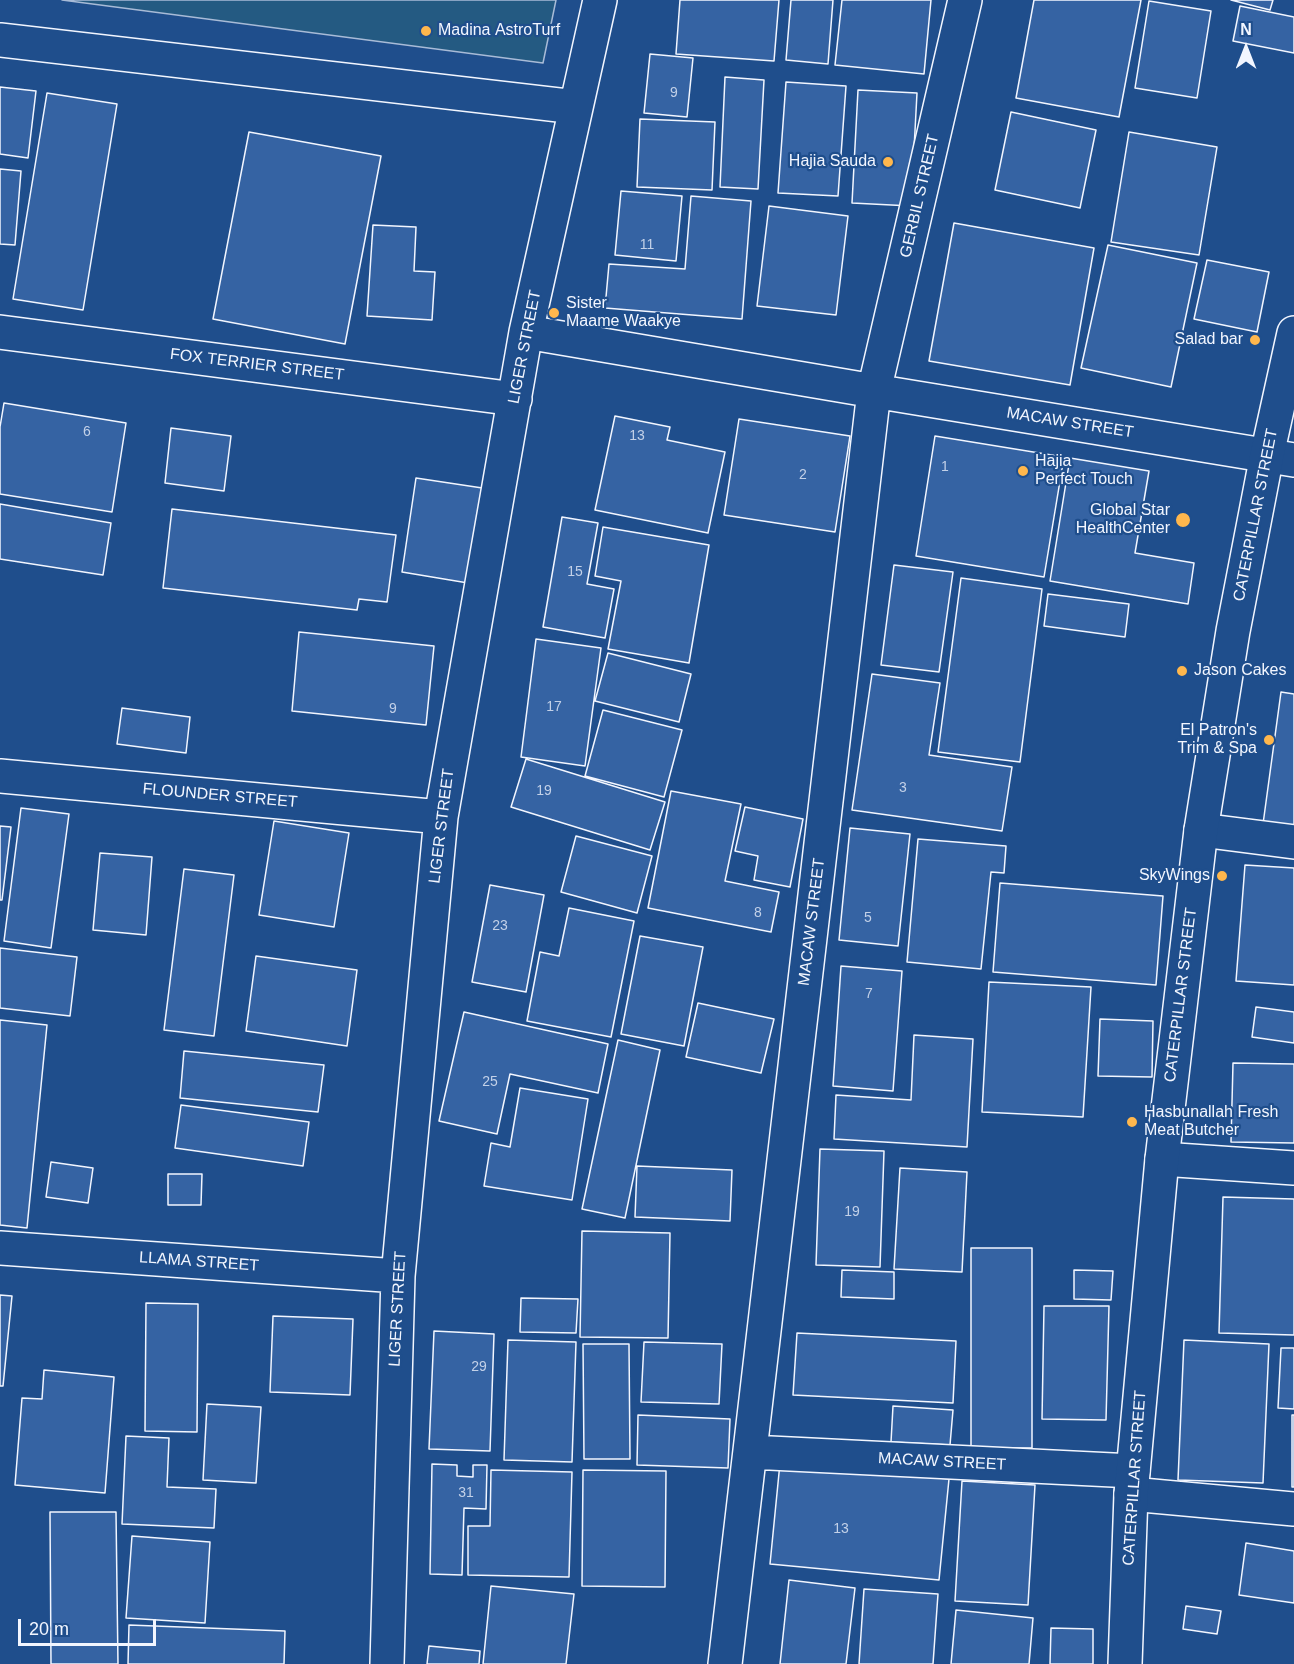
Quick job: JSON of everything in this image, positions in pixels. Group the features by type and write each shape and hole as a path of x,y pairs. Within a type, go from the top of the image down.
{"street":[{"name":"LIGER STREET","path":"387,1664 398,1276 441,817 526,332 600,0"},
{"name":"GERBIL STREET","path":"874,391 966,0"},
{"path":"0,40 576,107"},
{"name":"FOX TERRIER STREET","path":"0,332 515,399"},
{"name":"MACAW STREET","path":"526,332 1281,458"},
{"name":"CATERPILLAR STREET","path":"1125,1664 1132,1483 1161,1159 1201,830 1233,631 1281,458 1294,333"},
{"name":"MACAW STREET","path":"725,1664 874,391"},
{"name":"FLOUNDER STREET","path":"0,776 441,817"},
{"path":"1201,830 1294,842"},
{"path":"1161,1159 1294,1168"},
{"name":"LLAMA STREET","path":"0,1248 398,1276"},
{"name":"MACAW STREET","path":"750,1452 1132,1483 1294,1509"}],"shaded area":[{"name":"Madina AstroTurf","path":"62,0 556,0 543,63"}],"building":[{"path":"680,0 779,0 774,61 676,54"},
{"path":"791,0 833,0 828,64 786,60"},
{"path":"842,0 931,0 924,74 835,65"},
{"path":"1034,0 1141,0 1119,117 1016,98"},
{"path":"1231,0 1273,0 1270,10"},
{"path":"1149,1 1211,11 1197,98 1135,88"},
{"path":"1240,6 1294,17 1294,53 1233,41"},
{"path":"650,54 693,58 687,117 644,113"},
{"path":"725,77 764,80 758,189 720,187"},
{"path":"786,82 846,86 838,196 778,193"},
{"path":"0,87 36,91 28,158 0,154"},
{"path":"858,90 917,93 911,206 852,203"},
{"path":"47,93 117,104 83,310 13,299"},
{"path":"1011,112 1096,130 1080,208 995,190"},
{"path":"640,119 715,122 712,190 637,187"},
{"path":"249,132 381,156 345,344 213,319"},
{"path":"1129,132 1217,147 1199,255 1111,242"},
{"path":"0,169 21,171 15,245 0,244"},
{"path":"621,191 682,196 676,261 615,255"},
{"path":"691,196 751,201 742,319 605,308 609,264 685,269"},
{"path":"769,206 848,216 836,315 757,306"},
{"path":"954,223 1094,248 1070,385 929,361"},
{"path":"373,225 416,227 414,271 435,272 432,320 367,316"},
{"path":"1108,245 1197,263 1171,387 1081,368"},
{"path":"1207,260 1269,272 1257,332 1194,319"},
{"path":"4,403 126,423 112,512 0,494 0,427"},
{"path":"615,416 670,427 667,440 725,452 708,533 595,510"},
{"path":"739,419 850,436 835,532 724,515"},
{"path":"171,428 231,436 224,491 165,483"},
{"path":"935,436 1064,457 1044,577 916,556"},
{"path":"1070,458 1149,471 1135,553 1194,563 1188,604 1050,581"},
{"path":"416,478 489,489 474,584 402,572"},
{"path":"0,504 111,523 103,575 0,559"},
{"path":"172,509 396,535 387,602 359,599 357,610 163,588"},
{"path":"562,517 598,523 587,584 614,589 605,638 543,627"},
{"path":"603,527 709,545 689,663 608,649 621,581 595,576"},
{"path":"894,565 953,572 939,672 881,665"},
{"path":"961,578 1042,589 1020,762 938,752"},
{"path":"1048,594 1129,604 1125,637 1044,626"},
{"path":"299,632 434,646 426,725 292,711"},
{"path":"536,639 601,648 585,766 521,757"},
{"path":"608,653 691,674 679,722 595,701"},
{"path":"872,674 940,683 929,755 1012,767 1002,831 852,810"},
{"path":"1281,692 1294,694 1294,828 1263,824"},
{"path":"122,708 190,717 186,753 117,744"},
{"path":"603,710 682,730 664,797 585,776"},
{"path":"526,759 665,802 650,850 511,807"},
{"path":"671,791 741,804 725,881 779,892 771,932 648,908"},
{"path":"745,807 803,819 790,887 754,880 758,856 735,851"},
{"path":"21,808 69,814 51,948 4,941"},
{"path":"274,821 349,833 334,927 259,915"},
{"path":"0,826 11,827 2,900 0,900"},
{"path":"850,828 910,834 898,946 839,940"},
{"path":"576,836 652,856 637,913 561,892"},
{"path":"918,839 1006,846 1004,873 991,872 981,969 907,962"},
{"path":"100,853 152,857 146,935 93,930"},
{"path":"1245,865 1294,868 1294,985 1236,981"},
{"path":"184,869 234,875 214,1036 164,1030"},
{"path":"1000,883 1163,896 1156,985 993,972"},
{"path":"490,885 544,895 526,992 472,982"},
{"path":"569,908 634,921 611,1037 527,1021 540,952 559,956"},
{"path":"640,936 703,947 684,1046 621,1034"},
{"path":"0,948 77,957 70,1016 0,1008"},
{"path":"256,956 357,970 347,1046 246,1031"},
{"path":"841,966 902,971 893,1091 833,1086"},
{"path":"989,982 1091,987 1083,1117 982,1112"},
{"path":"698,1003 774,1019 761,1073 686,1057"},
{"path":"1256,1007 1294,1012 1294,1043 1252,1037"},
{"path":"464,1012 608,1044 598,1093 510,1074 497,1134 439,1121"},
{"path":"1100,1019 1153,1021 1152,1077 1098,1076"},
{"path":"0,1020 47,1025 27,1228 0,1225"},
{"path":"914,1035 973,1039 967,1147 834,1139 836,1095 911,1100"},
{"path":"618,1040 660,1050 625,1218 582,1209"},
{"path":"184,1051 324,1065 318,1112 180,1098"},
{"path":"1233,1063 1294,1064 1294,1143 1231,1142"},
{"path":"520,1088 588,1099 572,1200 484,1186 491,1143 510,1147"},
{"path":"181,1105 309,1122 303,1166 175,1148"},
{"path":"820,1149 884,1151 880,1267 816,1265"},
{"path":"51,1162 93,1168 88,1203 46,1197"},
{"path":"637,1166 732,1170 730,1221 635,1217"},
{"path":"900,1168 967,1172 962,1272 894,1269"},
{"path":"168,1174 202,1174 201,1205 168,1205"},
{"path":"1223,1197 1294,1199 1294,1335 1219,1333"},
{"path":"582,1231 670,1233 668,1338 580,1337"},
{"path":"971,1248 1032,1248 1032,1448 971,1448"},
{"path":"842,1270 894,1272 894,1299 841,1297"},
{"path":"1074,1270 1113,1271 1111,1300 1074,1299"},
{"path":"0,1295 12,1296 3,1386 0,1386"},
{"path":"521,1298 578,1299 576,1333 520,1332"},
{"path":"146,1303 198,1304 197,1432 145,1431"},
{"path":"1044,1306 1109,1306 1106,1420 1042,1419"},
{"path":"273,1316 353,1319 350,1395 270,1392"},
{"path":"434,1331 494,1334 490,1451 429,1449"},
{"path":"797,1333 956,1341 953,1403 793,1395"},
{"path":"508,1340 576,1342 572,1462 504,1460"},
{"path":"1184,1340 1269,1344 1263,1483 1178,1480"},
{"path":"644,1342 722,1344 719,1404 641,1402"},
{"path":"583,1344 629,1344 630,1459 584,1459"},
{"path":"1281,1348 1294,1348 1294,1409 1278,1408"},
{"path":"44,1370 114,1377 105,1493 15,1485 22,1398 42,1399"},
{"path":"207,1404 261,1407 256,1483 203,1480"},
{"path":"893,1406 953,1410 950,1445 891,1442"},
{"path":"638,1415 730,1419 728,1468 637,1465"},
{"path":"1292,1415 1294,1415 1294,1487 1292,1487"},
{"path":"126,1436 169,1438 167,1487 216,1489 214,1528 122,1524"},
{"path":"780,1463 949,1479 939,1580 770,1564"},
{"path":"432,1464 457,1465 457,1476 473,1477 473,1465 487,1465 486,1509 464,1508 462,1575 430,1574"},
{"path":"491,1470 572,1472 569,1577 468,1575 468,1526 490,1526"},
{"path":"583,1470 666,1471 665,1587 582,1586"},
{"path":"962,1481 1035,1485 1028,1605 955,1601"},
{"path":"50,1512 116,1512 118,1664 51,1664"},
{"path":"132,1536 210,1542 205,1623 126,1618"},
{"path":"1246,1543 1294,1551 1294,1603 1239,1595"},
{"path":"789,1580 855,1588 846,1664 780,1664"},
{"path":"491,1586 574,1594 566,1664 483,1664"},
{"path":"864,1589 938,1594 933,1664 859,1664"},
{"path":"1186,1606 1221,1611 1217,1634 1183,1629"},
{"path":"956,1610 1033,1618 1029,1664 951,1664"},
{"path":"129,1625 285,1631 284,1664 128,1664"},
{"path":"1051,1628 1093,1629 1093,1664 1050,1664"},
{"path":"429,1646 480,1651 479,1664 427,1664"}],"place":[{"name":"Madina AstroTurf","path":"426,31"},
{"name":"Hajia Sauda","path":"888,162"},
{"name":"Sister Maame Waakye","path":"554,313"},
{"name":"Salad bar","path":"1255,340"},
{"name":"Hajia Perfect Touch","path":"1023,471"},
{"name":"Global Star HealthCenter","path":"1183,520"},
{"name":"Jason Cakes","path":"1182,671"},
{"name":"El Patron's Trim & Spa","path":"1269,740"},
{"name":"SkyWings","path":"1222,876"},
{"name":"Hasbunallah Fresh Meat Butcher","path":"1132,1122"}]}
